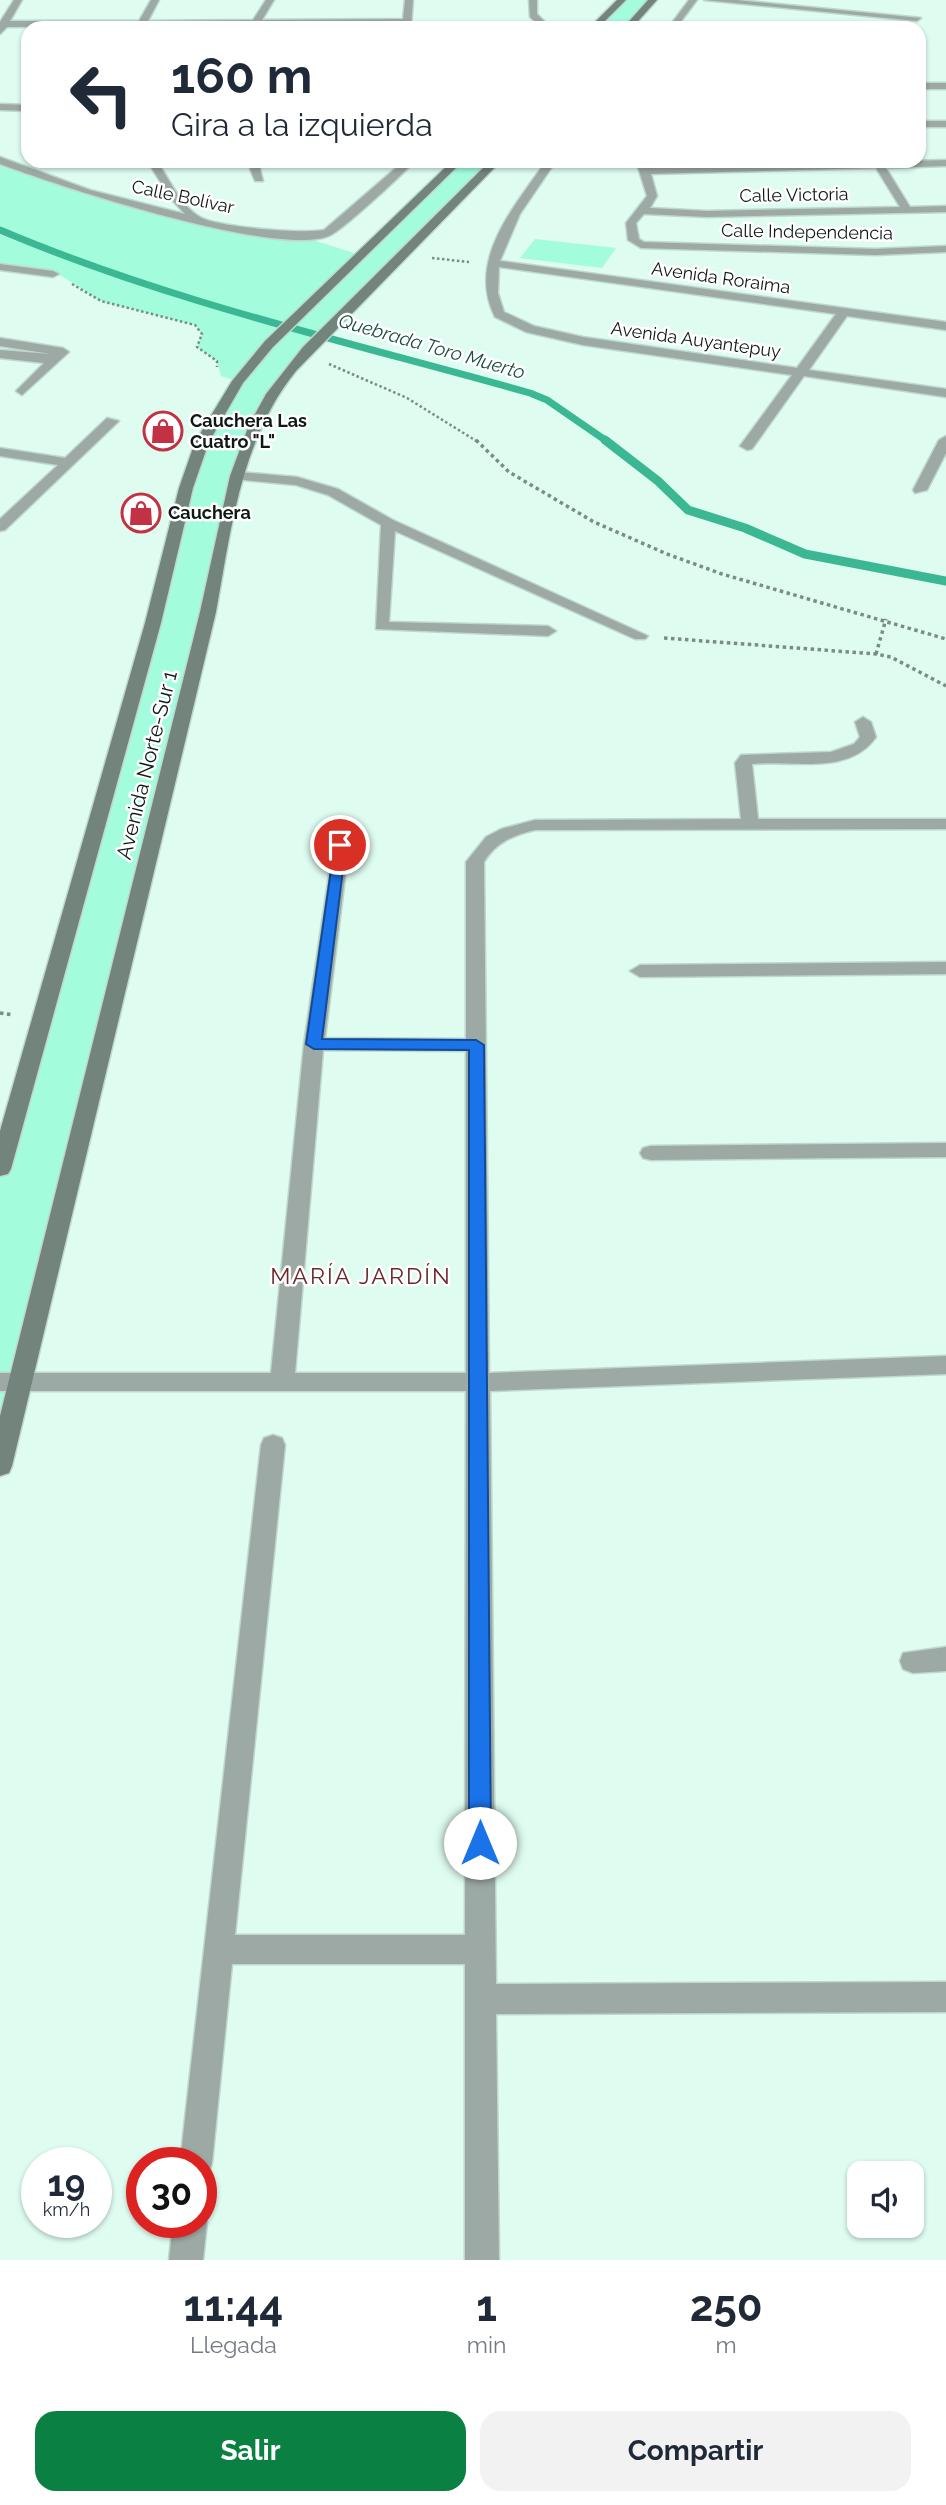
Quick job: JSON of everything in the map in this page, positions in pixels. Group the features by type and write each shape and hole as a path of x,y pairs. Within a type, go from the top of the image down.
{"main road":[{"path":"600,21 622,0"},
{"path":"634,21 653,0"},
{"name":"Avenida Norte-Sur 1","path":"0,1169 153,622 186,488 202,442 238,381 269,344 451,168"},
{"name":"Avenida Norte-Sur 1","path":"0,1466 10,1382 239,476 267,402 304,353 489,168"}],"street":[{"path":"1,28 18,0"},
{"path":"144,21 155,0"},
{"path":"257,21 270,0"},
{"path":"407,21 409,0"},
{"path":"533,0 533,15 539,21"},
{"path":"677,21 693,0"},
{"path":"708,0 918,19"},
{"path":"810,19 825,0"},
{"path":"1,28 21,28"},
{"path":"926,86 946,86"},
{"path":"0,107 21,108"},
{"path":"926,124 946,124"},
{"name":"Calle Bolívar","path":"0,160 21,168"},
{"path":"926,163 946,163"},
{"name":"Calle Bolívar","path":"22,168 96,195 195,218 280,234 322,236 402,168"},
{"path":"157,168 176,198 195,218"},
{"path":"256,168 259,179"},
{"path":"492,263 504,233 546,168"},
{"path":"643,211 653,198 644,168"},
{"path":"881,168 907,210"},
{"name":"Calle Victoria","path":"643,211 708,214 946,209"},
{"name":"Calle Independencia","path":"643,211 631,223 634,240 641,245 875,252 946,249"},
{"name":"Avenida Roraima","path":"492,263 946,326"},
{"name":"Avenida Auyantepuy","path":"492,263 489,285 499,314 530,329 583,341 946,393"},
{"path":"0,267 53,274"},
{"path":"747,446 844,312"},
{"path":"0,342 59,349 63,352 22,391"},
{"path":"0,354 56,358"},
{"path":"0,527 112,421"},
{"path":"920,489 939,467 946,440"},
{"path":"0,452 67,462"},
{"path":"239,476 312,484 333,492 388,523 640,636"},
{"path":"388,523 381,626 548,631"},
{"path":"750,824 743,763 747,759 846,756 863,747 868,737 863,722"},
{"path":"482,2260 475,862 489,841 506,832 535,825 946,824"},
{"path":"282,1381 314,1044 340,845"},
{"path":"640,971 946,968"},
{"path":"314,1044 476,1045"},
{"path":"651,1153 946,1150"},
{"path":"10,1382 530,1382 946,1365"},
{"path":"198,2147 273,1445"},
{"path":"913,1661 946,1659"},
{"path":"219,1950 480,1949"},
{"path":"481,1999 946,1997"},
{"path":"186,2260 188,2238"}],"path":[{"path":"404,254 492,263"},
{"path":"53,274 101,301 195,325 202,334 197,347 217,361 221,376 238,381"},
{"path":"304,353 401,397 477,442 492,461 509,472 617,534 722,575 886,619 946,639"},
{"path":"876,654 886,619"},
{"path":"640,636 891,656 946,686"}],"green space":[{"path":"622,0 653,0 634,21 600,21"},
{"path":"0,160 57,181 163,211 304,237 360,255 451,168 489,168 292,367 246,453 0,1466 0,1169 186,488 237,381 221,376 217,361 197,347 202,334 195,325 101,301 60,275 0,267"},
{"path":"535,239 616,248 602,268 520,258"}],"waterway":[{"name":"Quebrada Toro Muerto","path":"0,230 64,256 196,300 530,393 547,400 608,442"},
{"name":"Quebrada Toro Muerto","path":"605,440 658,481 688,510 745,528 805,554 946,581"}],"place":[{"name":"Cauchera Las Cuatro \"L\"","path":"163,431"},
{"name":"Cauchera","path":"141,513"}],"district":[{"name":"MARÍA JARDÍN","path":"361,1276"}],"route":[{"path":"340,845 314,1044 476,1045 480,1843"}]}
